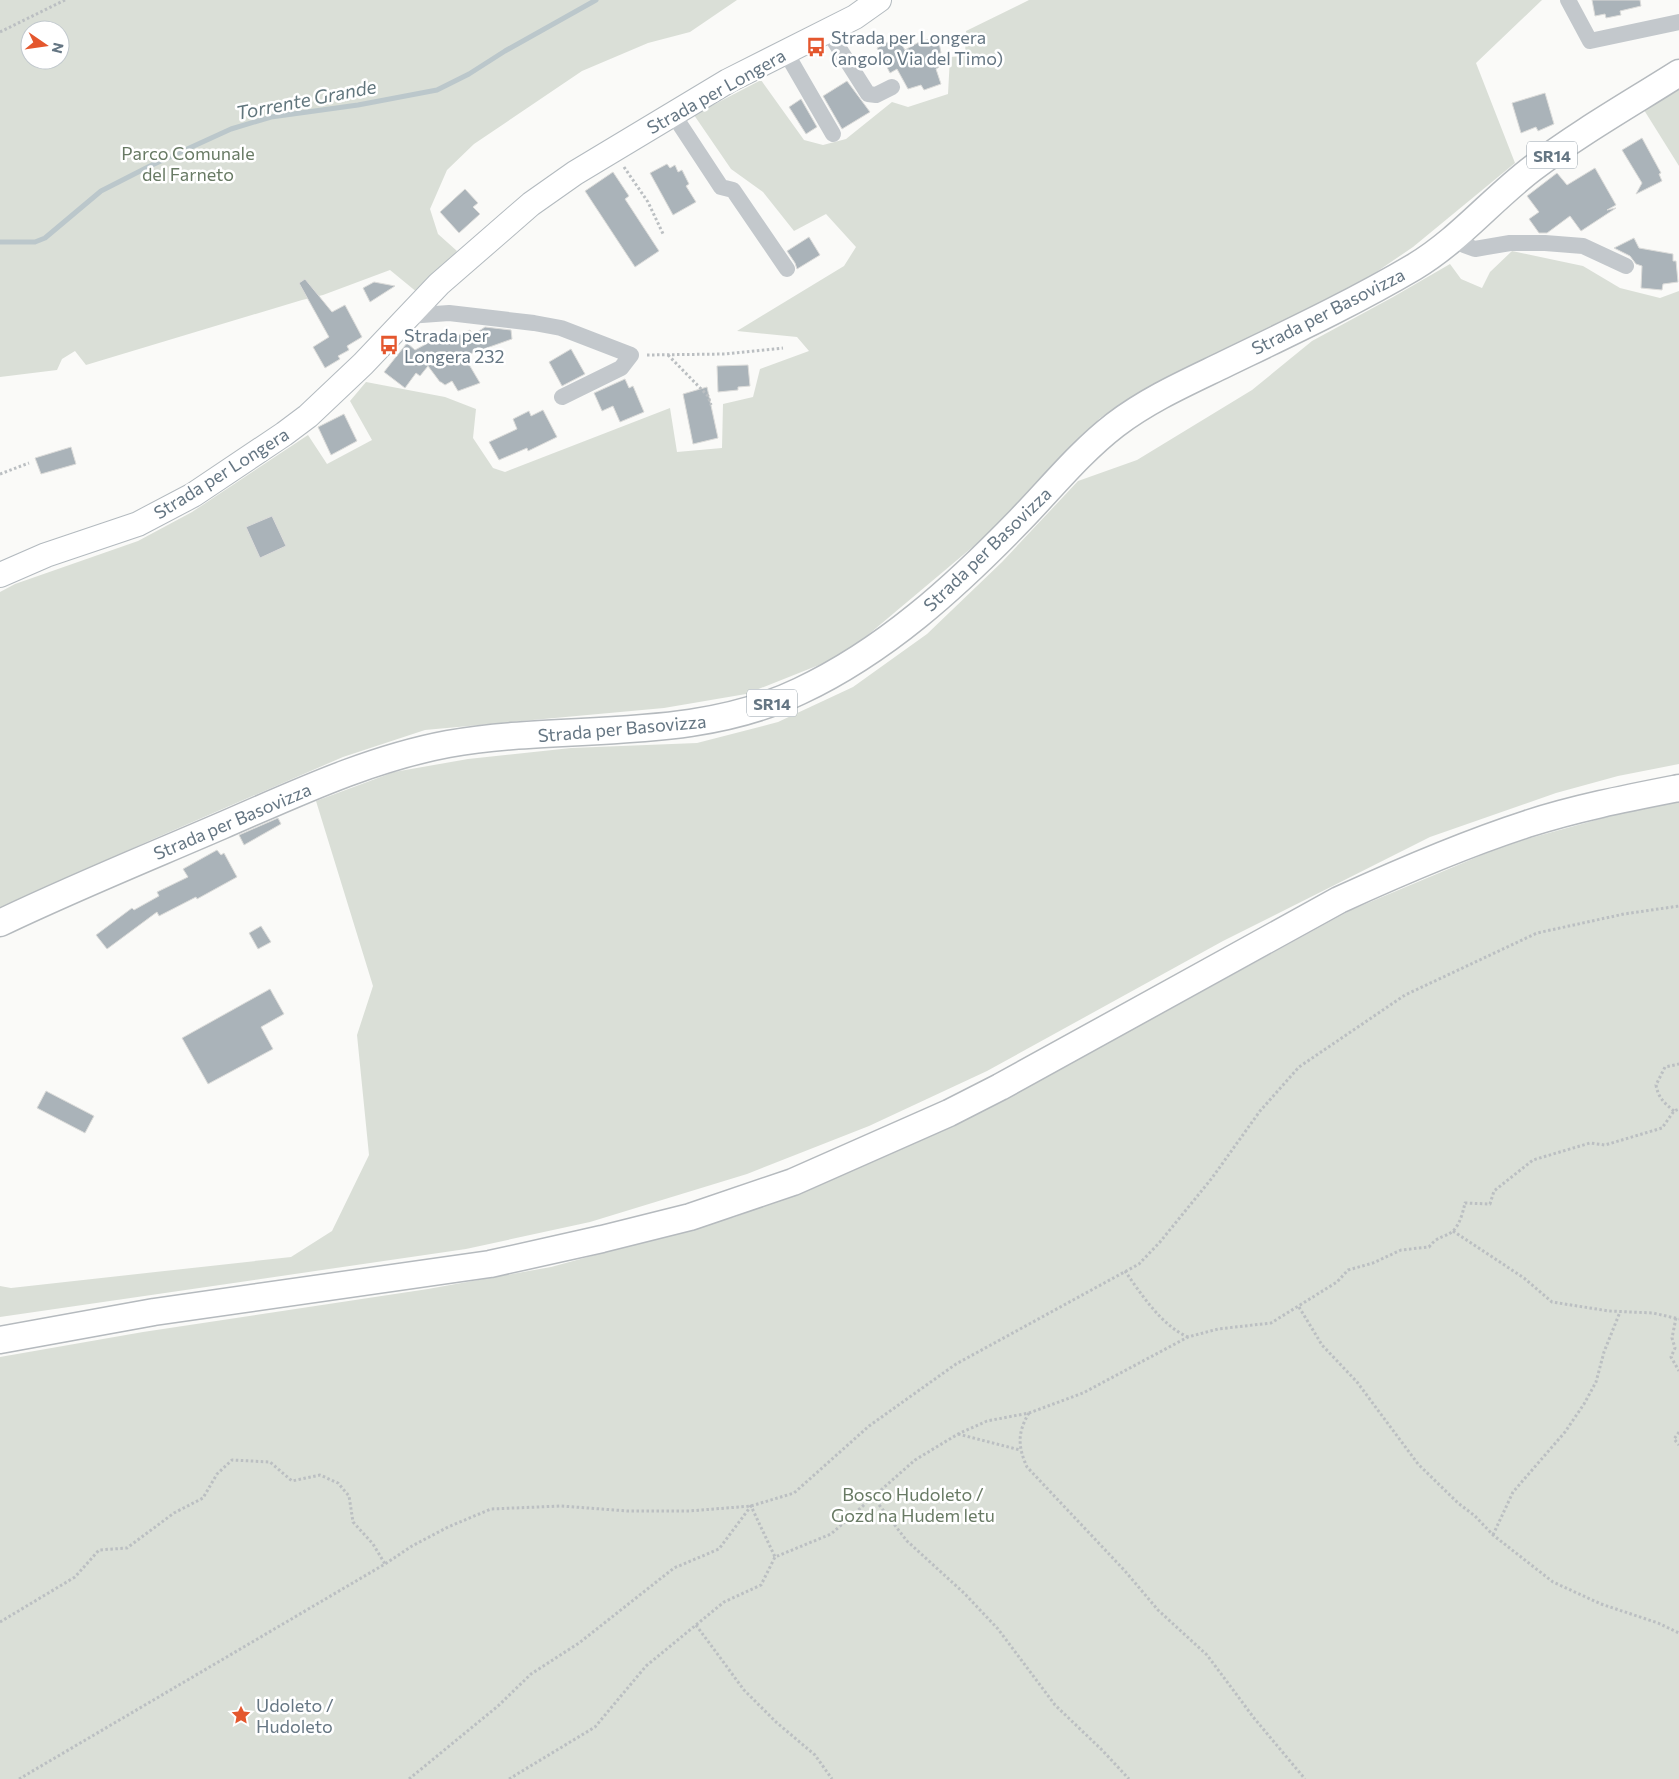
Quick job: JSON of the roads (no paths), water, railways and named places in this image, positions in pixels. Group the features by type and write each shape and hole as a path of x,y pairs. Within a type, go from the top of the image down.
{"main road":[{"name":"Strada per Basovizza","path":"0,923 312,787 385,758 483,739 676,726 717,719 758,708 797,693 841,670 887,640 931,606 1015,525 1088,448 1130,414 1175,388 1369,292 1436,253 1536,165 1679,73"},
{"path":"0,1340 154,1312 490,1264 690,1217 793,1182 949,1113 1008,1083 1322,909 1386,878 1435,857 1527,824 1605,803 1679,788"}],"street":[{"path":"1568,0 1590,41 1679,22"},
{"name":"Strada per Longera","path":"0,575 46,556 138,524 193,495 308,416 338,389 439,284 531,204 575,173 728,81 881,2"},
{"path":"828,31 868,94 876,95 892,87"},
{"path":"785,51 833,134"},
{"path":"673,114 721,186 733,190 787,269"},
{"path":"1456,237 1464,246 1475,249 1510,243 1583,246 1626,266"},
{"path":"408,316 449,313 561,328 631,355 621,368 562,397"}],"waterway":[{"name":"Torrente Grande","path":"0,242 35,242 45,238 101,191 231,129 271,117 358,105 437,90 469,74 505,51 596,0"}],"place":[{"name":"Strada per Longera (angolo Via del Timo)","path":"816,47"},
{"name":"Strada per Longera 232","path":"389,345"},
{"name":"Udoleto / Hudoleto","path":"241,1715"}],"park label":[{"name":"Parco Comunale del Farneto","path":"188,163"},
{"name":"Bosco Hudoleto / Gozd na Hudem letu","path":"913,1504"}]}
